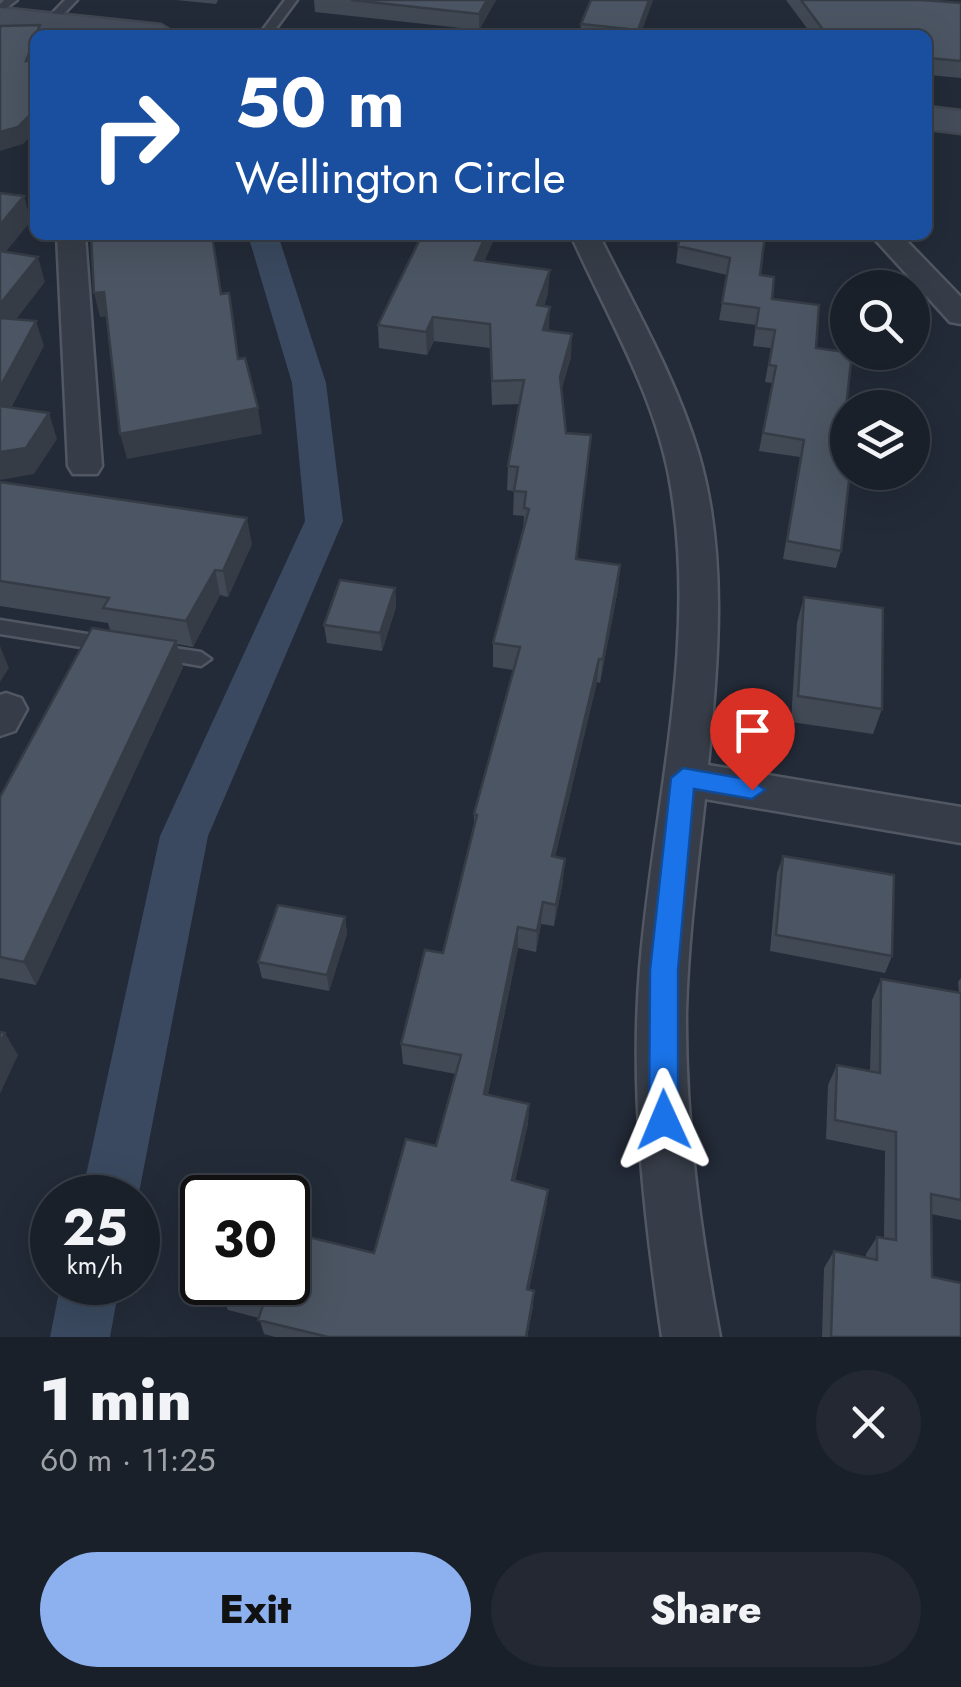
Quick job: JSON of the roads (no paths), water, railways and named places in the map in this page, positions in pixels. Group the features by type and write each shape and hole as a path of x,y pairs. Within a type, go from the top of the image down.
{"main road":[{"path":"0,18 60,12 101,30"},
{"path":"932,118 961,122"}],"street":[{"path":"72,240 85,466"},
{"path":"587,240 666,414 689,485 695,529 697,622 664,970 662,1061 672,1209 691,1337"},
{"path":"890,240 961,315"},
{"path":"683,778 961,825"}],"lane":[{"path":"0,10 11,0"},
{"path":"269,30 291,0"},
{"path":"0,628 201,659"}],"waterway":[{"path":"114,1175 184,836 324,521 309,383 265,240"},
{"path":"80,1337 86,1305"}]}
